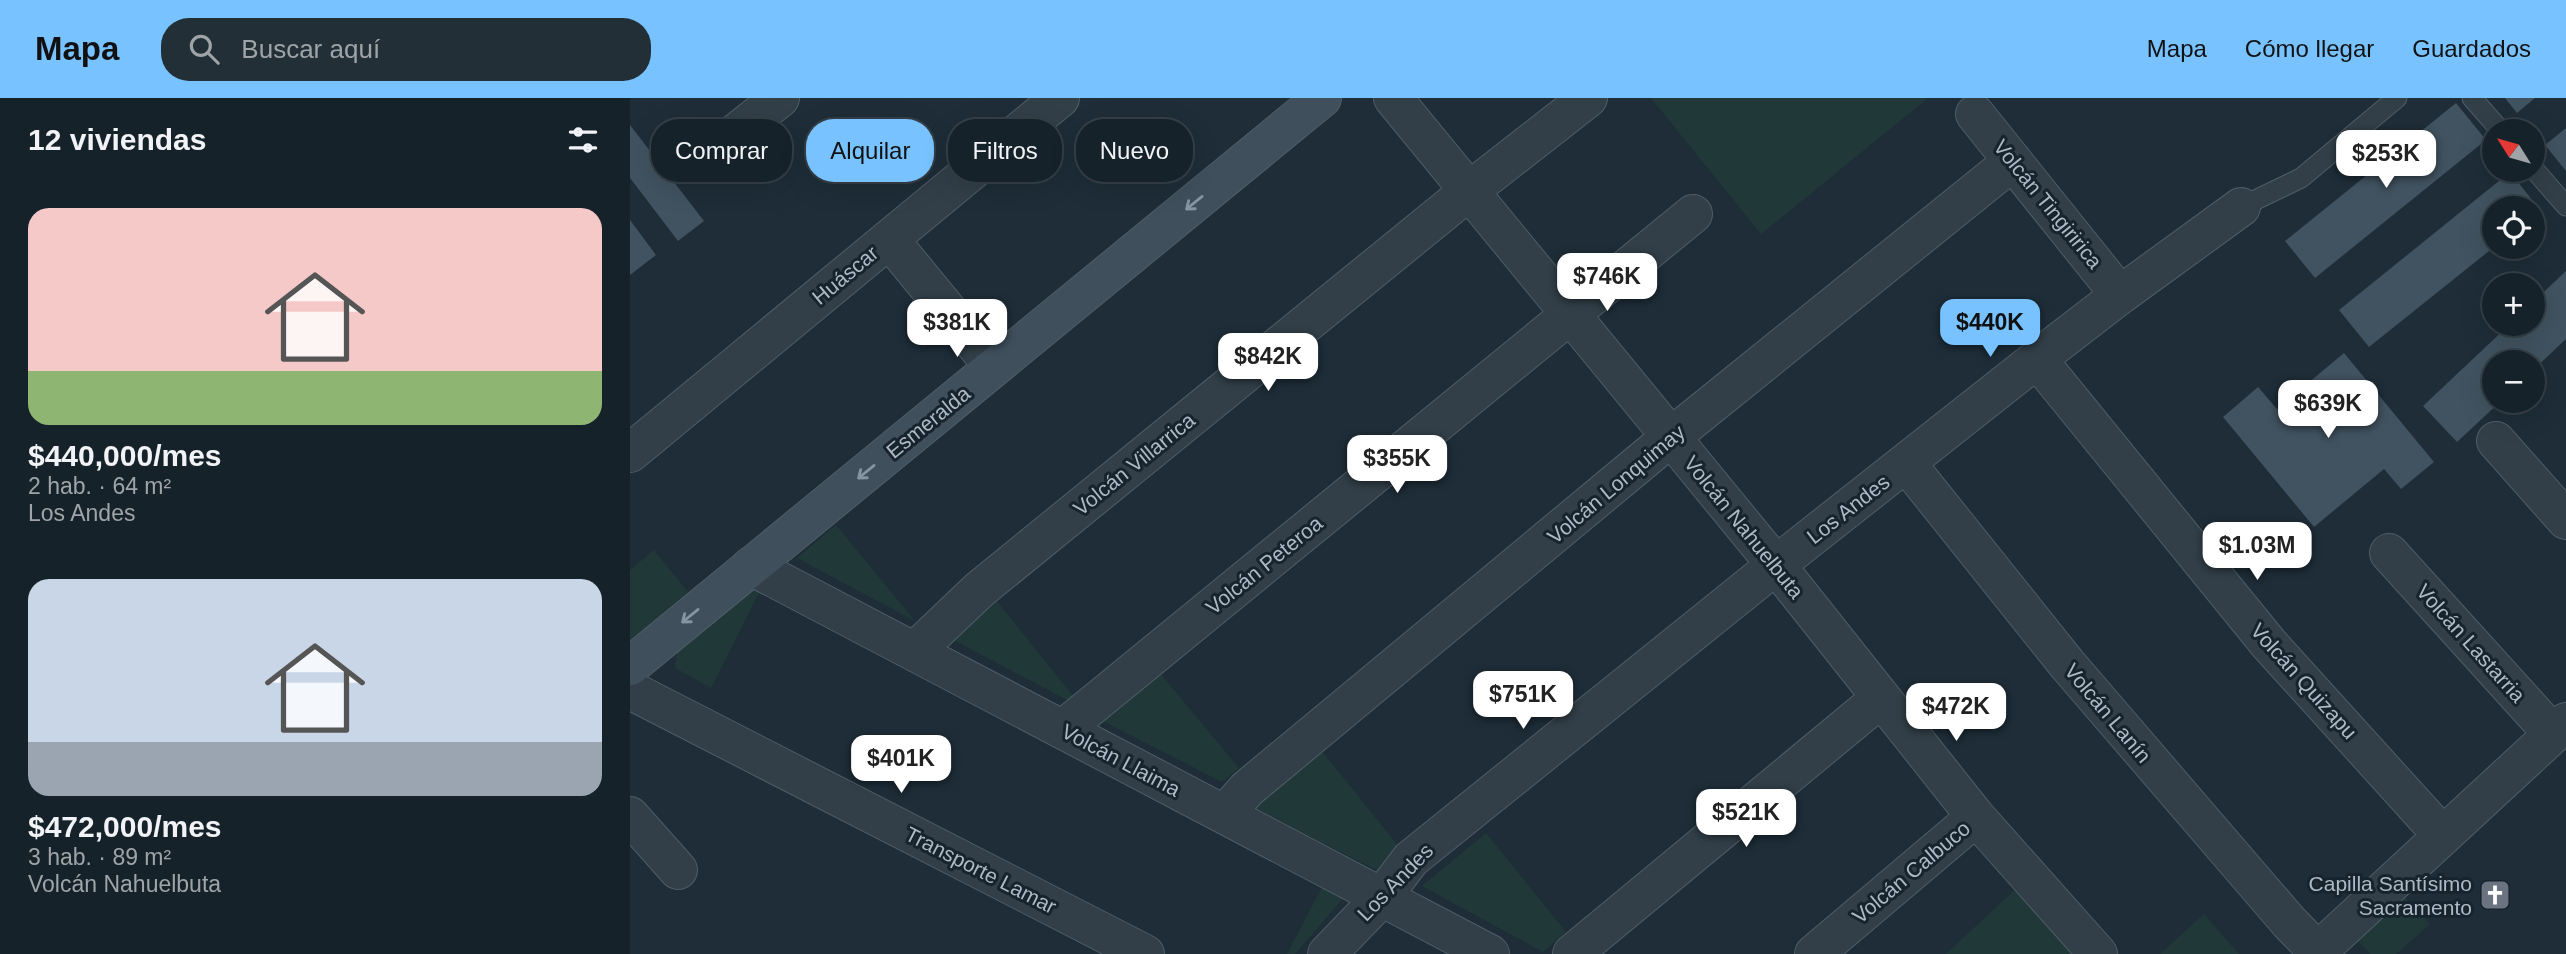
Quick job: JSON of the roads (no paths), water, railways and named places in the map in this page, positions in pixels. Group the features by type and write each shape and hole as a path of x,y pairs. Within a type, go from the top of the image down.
{"street":[{"path":"753,119 780,98"},
{"name":"Huáscar","path":"630,453 1060,98"},
{"name":"Esmeralda","path":"630,666 1322,98"},
{"name":"Volcán Nahuelbuta","path":"1393,98 1776,565 1976,817 2098,954"},
{"name":"Volcán Villarrica","path":"915,651 979,590 1469,191 1588,98"},
{"name":"Volcán Tingiririca","path":"1975,114 2120,295"},
{"name":"Volcán Lonquimay","path":"1225,814 1247,789 1671,438 2013,161"},
{"name":"Los Andes","path":"1327,954 1382,897 1411,859 2037,359 2241,207"},
{"name":"Volcán Peteroa","path":"1063,729 1693,214"},
{"path":"889,239 994,367"},
{"name":"Volcán Quizapu","path":"2037,359 2269,644 2443,836"},
{"path":"2496,441 2561,503"},
{"name":"Volcán Lanín","path":"1907,464 2100,704 2318,953"},
{"name":"Volcán Lastarria","path":"2389,552 2559,728"},
{"name":"Volcán Llaima","path":"751,566 1490,954"},
{"name":"Transporte Lamar","path":"630,690 1145,954"},
{"path":"1572,954 1881,698"},
{"path":"2318,953 2559,728"},
{"path":"630,816 678,870"},
{"name":"Volcán Calbuco","path":"1814,954 1976,817"}],"lane":[{"name":"Los Andes","path":"2241,207 2301,178 2397,98"},
{"path":"2472,98 2490,119"},
{"path":"2545,182 2566,206"}],"place":[{"name":"Capilla Santísimo Sacramento","path":"2495,895"}]}
